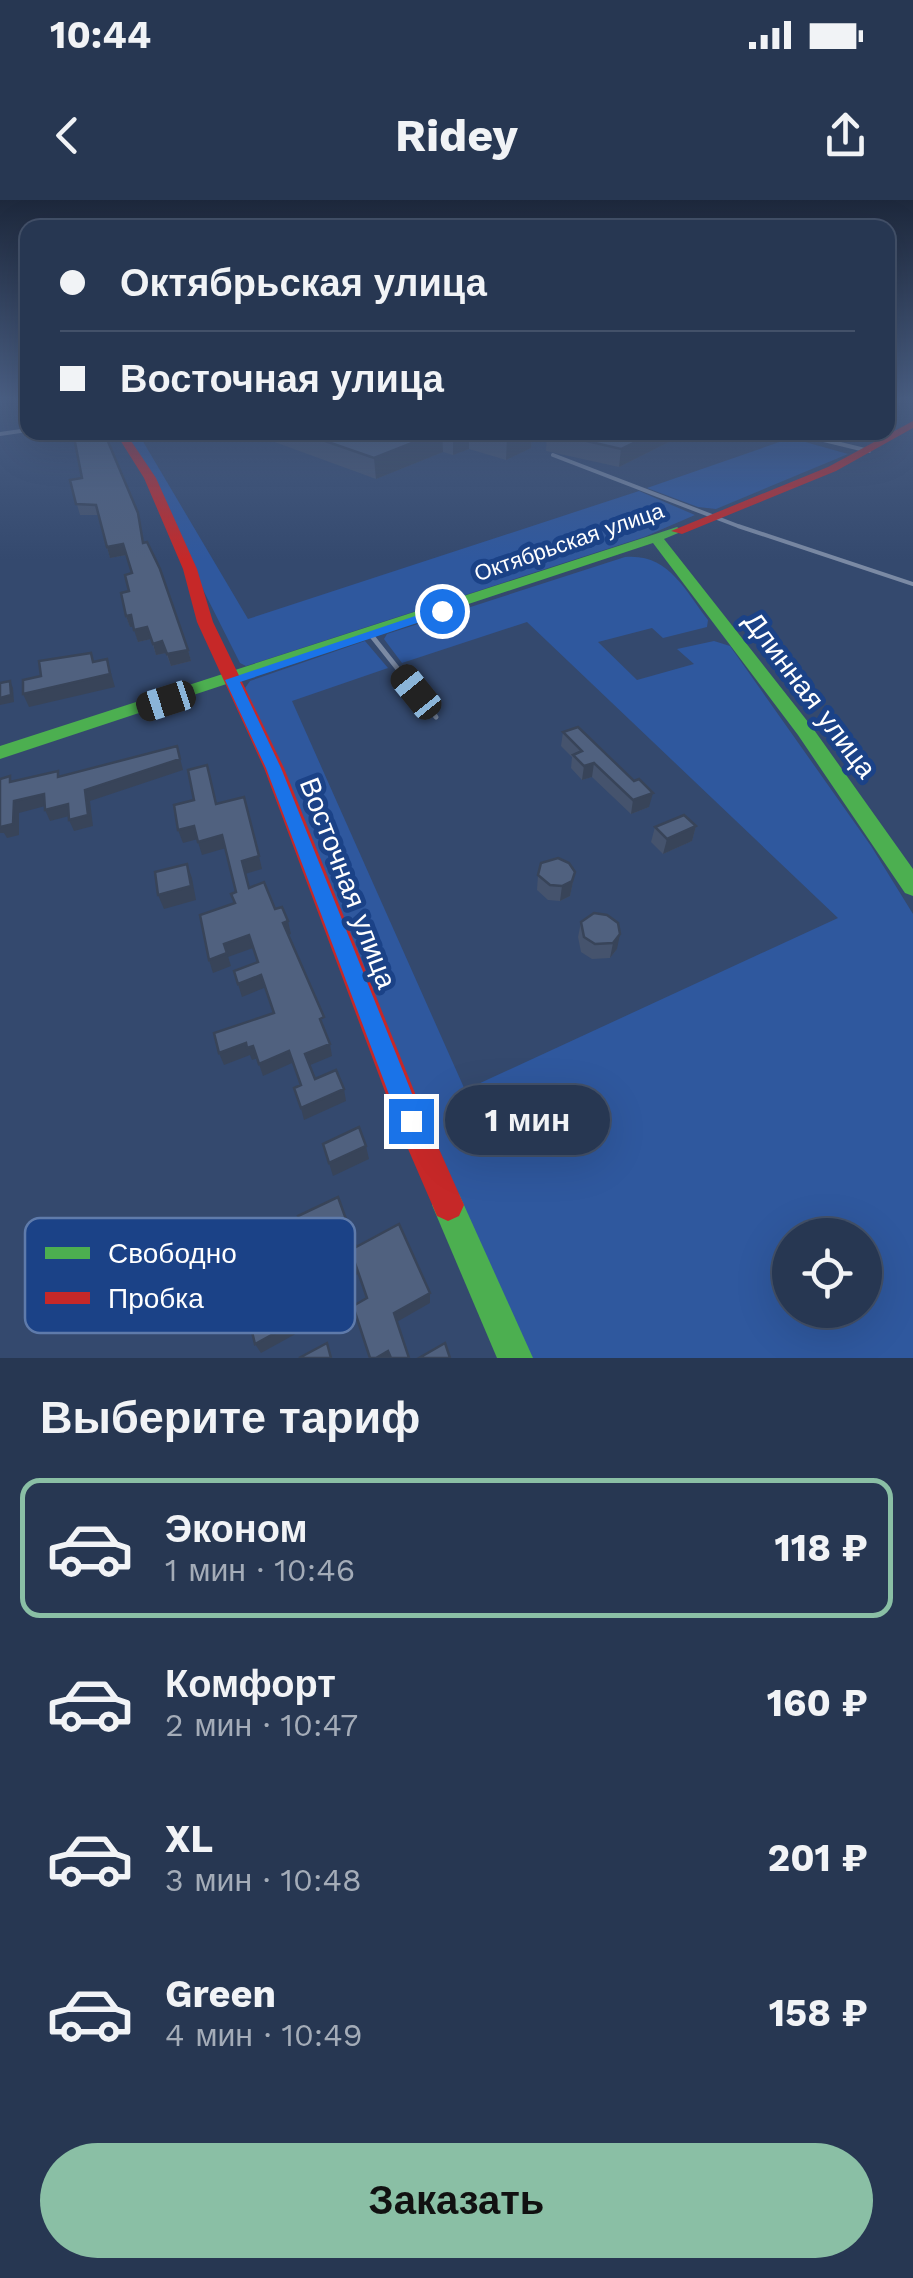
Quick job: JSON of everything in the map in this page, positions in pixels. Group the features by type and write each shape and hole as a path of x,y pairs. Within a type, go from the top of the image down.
{"street":[{"name":"Восточная улица","path":"133,452 150,478 190,569 205,622 274,768 411,1121 515,1358"},
{"name":"Октябрьская улица","path":"0,753 657,540 868,452"},
{"name":"Длинная улица","path":"657,540 804,730 913,888"}],"lane":[{"path":"553,456 913,584"},
{"path":"371,634 436,717"}],"shaded area":[{"path":"134,452 149,452 248,619 639,491 695,515 644,537 246,666 240,663"},
{"path":"751,452 848,454 716,509 698,507 647,488"},
{"path":"625,557 640,557 674,575 708,620 707,627 663,638 652,628 598,642 637,680 694,664 677,649 714,641 730,646 871,846 913,914 913,1358 530,1358 422,1116 245,688 250,681 365,641 388,668 292,701 465,1090 838,918 527,622 402,663 384,639 387,634"}],"building":[{"path":"77,452 112,452 138,513 143,543 147,542 160,569 188,650 167,654 162,641 153,644 147,627 134,630 121,593 129,591 125,575 132,573 123,544 107,547 96,505 76,504 70,480 82,478"},
{"path":"357,452 389,452 374,458"},
{"path":"91,653 93,662 107,659 110,674 23,694 23,680 41,676 39,661"},
{"path":"10,681 11,695 0,698 0,683"},
{"path":"578,727 634,781 639,779 653,793 633,800 594,763 584,766 573,755 582,751 563,732"},
{"path":"177,746 180,759 85,790 88,815 69,820 68,804 45,810 44,794 14,801 13,824 0,827 0,779 10,776 10,782 58,771 58,777"},
{"path":"207,765 216,804 244,797 259,856 242,861 249,888 264,882 275,909 282,907 288,921 283,923 324,1017 320,1019 330,1044 305,1054 315,1079 336,1070 344,1089 301,1108 294,1088 301,1085 289,1051 259,1064 253,1046 247,1048 246,1043 219,1053 214,1033 274,1013 261,975 238,984 234,971 258,962 249,935 224,944 227,953 209,960 200,915 235,903 231,894 236,892 222,835 198,842 194,826 178,830 174,805 194,800 188,770"},
{"path":"684,815 696,826 667,839 655,827"},
{"path":"558,858 569,863 575,872 572,881 562,886 550,885 538,875 541,863"},
{"path":"187,864 191,886 158,895 155,872"},
{"path":"594,913 607,915 618,923 620,934 613,943 595,944 584,937 581,922"},
{"path":"359,1127 366,1146 329,1163 323,1144"},
{"path":"338,1197 346,1218 299,1218"},
{"path":"399,1224 430,1293 394,1313 409,1358 391,1358 388,1351 370,1358 355,1312 355,1305 367,1298 355,1263 355,1244"},
{"path":"252,1333 275,1333 255,1344"},
{"path":"327,1343 331,1358 299,1358"},
{"path":"445,1343 450,1358 419,1358"}],"traffic: fast":[{"path":"0,753 677,531"},
{"path":"657,539 805,731 913,887"},
{"path":"448,1205 515,1358"}],"traffic: jam":[{"path":"133,452 150,478 190,569 205,622 274,768 411,1121 448,1205"},
{"path":"677,531 832,469 863,452"}],"route":[{"path":"411,1121 274,768 232,680 442,611"}]}
